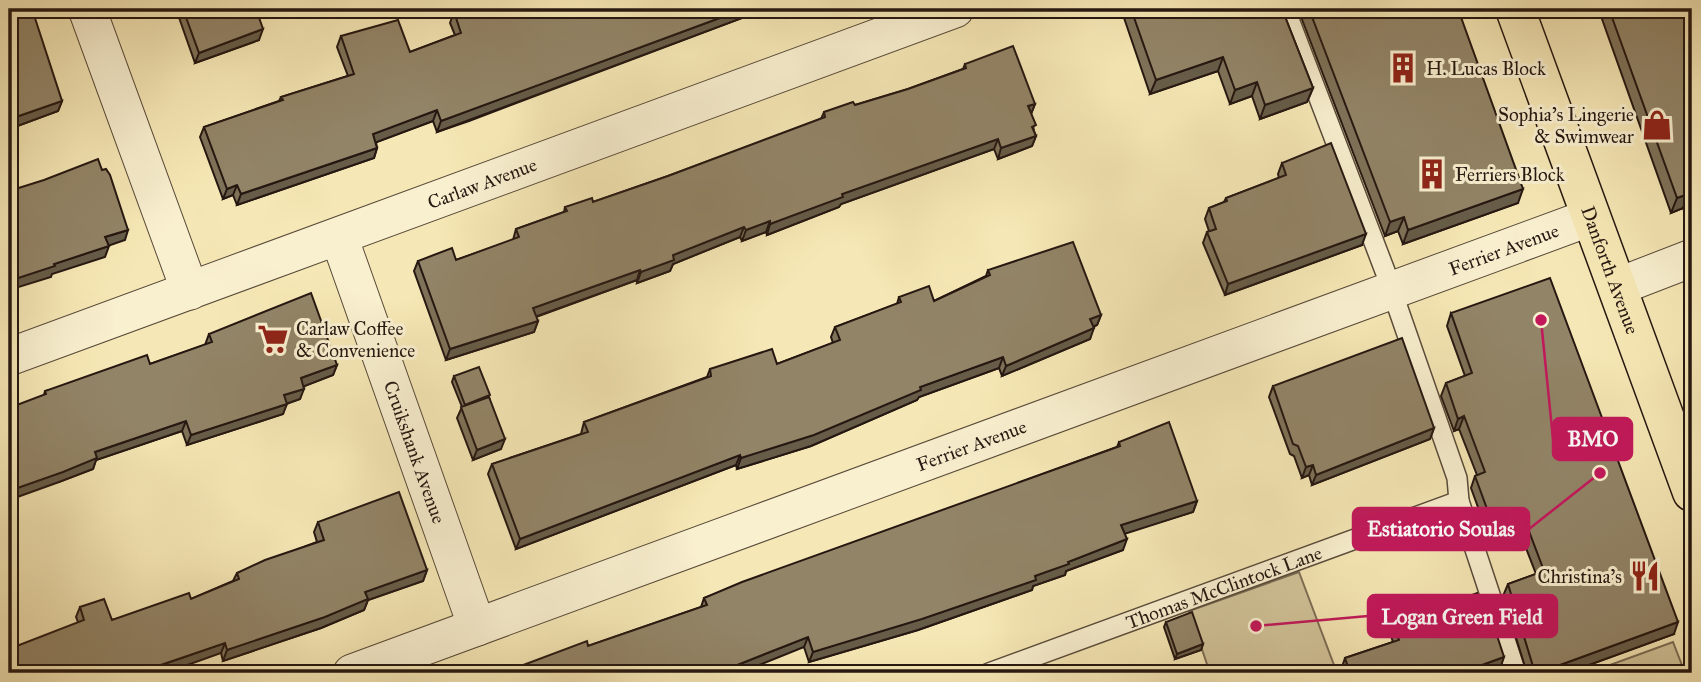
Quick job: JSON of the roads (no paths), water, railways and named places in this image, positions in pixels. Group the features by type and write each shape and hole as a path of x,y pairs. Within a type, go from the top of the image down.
{"main road":[{"name":"Danforth Avenue","path":"1515,9 1692,492"}],"street":[{"path":"87,9 190,291"},
{"name":"Carlaw Avenue","path":"9,357 955,9"},
{"name":"Ferrier Avenue","path":"352,673 1591,217"},
{"name":"Cruikshank Avenue","path":"339,237 477,627"},
{"path":"1617,287 1692,258"}],"lane":[{"path":"1285,9 1391,290 1457,478 1459,501 1516,673"},
{"name":"Thomas McClintock Lane","path":"989,673 1459,501"}],"place":[{"name":"H. Lucas Block","path":"1403,68"},
{"name":"Sophia's Lingerie & Swimwear","path":"1657,125"},
{"name":"Ferriers Block","path":"1432,174"},
{"name":"BMO","path":"1541,320"},
{"name":"Carlaw Coffee & Convenience","path":"273,339"},
{"name":"Estiatorio Soulas","path":"1600,473"},
{"name":"Christina’s","path":"1645,576"},
{"name":"Logan Green Field","path":"1256,626"}]}
